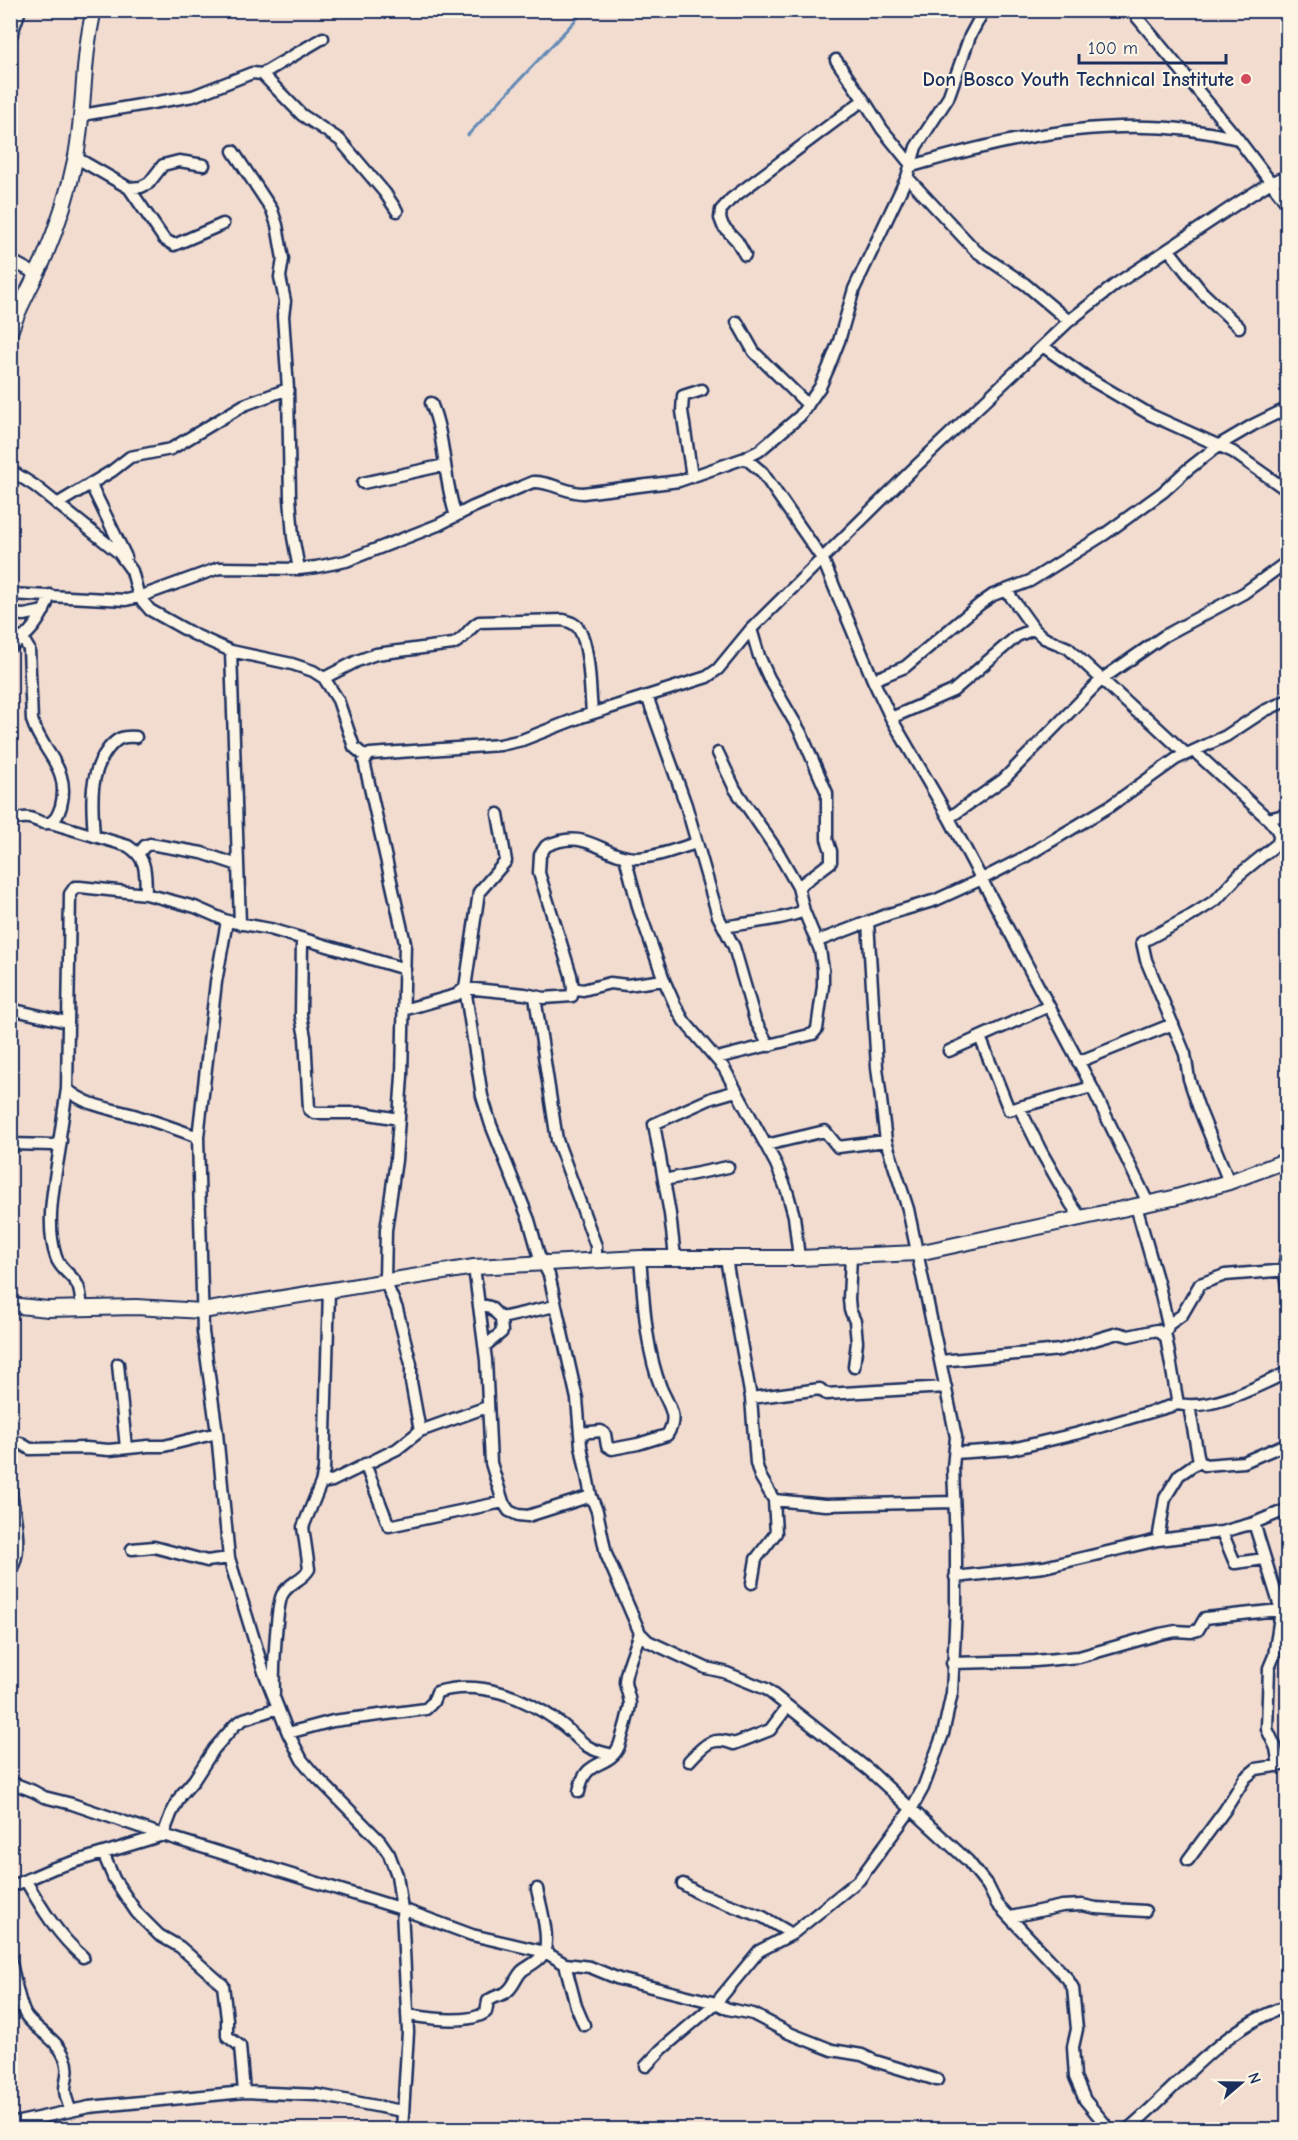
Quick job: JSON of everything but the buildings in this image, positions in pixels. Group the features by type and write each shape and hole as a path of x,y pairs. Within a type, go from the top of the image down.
{"street":[{"path":"10,39 20,10"},
{"path":"10,332 57,223 75,157 82,114 87,40 94,10"},
{"path":"10,594 111,599 139,597 219,568 299,569 316,567 346,561 438,525 533,482 571,493 583,493 679,481 746,458 773,439 808,405 832,360 854,289 912,166 916,147 948,98 970,36 984,10"},
{"path":"1131,10 1238,139 1287,205"},
{"path":"82,114 193,96 252,73 262,74 323,38"},
{"path":"836,60 882,129 912,166"},
{"path":"262,74 302,115 340,140 385,193 397,211"},
{"path":"746,255 723,226 720,218 722,210 731,199 858,104 867,105"},
{"path":"912,166 982,146 1107,126 1130,125 1185,129 1238,139"},
{"path":"233,151 272,210 283,259 280,277 285,301 283,316 288,389 290,498 293,537 299,569"},
{"path":"75,157 129,188 164,239 174,245 223,224"},
{"path":"129,188 141,187 149,183 163,165 179,161 204,165"},
{"path":"420,1431 411,1382 411,1364 397,1309 385,1281 386,1230 396,1160 402,1076 405,943 364,761 366,757 370,754 511,743 542,734 592,713 707,677 718,669 751,629 913,469 1069,321 1116,284 1271,182 1287,176"},
{"path":"907,177 976,251 1025,284 1069,321"},
{"path":"1169,250 1203,292 1239,327"},
{"path":"10,260 36,274"},
{"path":"737,322 754,352 808,405"},
{"path":"1044,347 1130,404 1233,452 1287,491"},
{"path":"57,504 130,457 171,449 244,405 288,389"},
{"path":"692,477 682,411 683,396 702,390"},
{"path":"431,403 438,424 450,495 456,516"},
{"path":"873,680 905,667 980,604 1006,590 1030,581 1105,534 1163,492 1219,445 1287,408"},
{"path":"746,458 762,472 823,560 891,718 949,818 1092,1087 1142,1204 1168,1325 1166,1337 1199,1461 1205,1465 1244,1462 1287,1443"},
{"path":"363,483 445,465"},
{"path":"10,470 96,534 128,563"},
{"path":"91,484 114,528 143,604 194,634 231,651 292,664 313,671 324,678 338,700 354,747 366,757"},
{"path":"949,818 1004,779 1102,679 1164,636 1244,593 1287,561"},
{"path":"1006,590 1044,638 1068,648 1137,712 1190,752 1269,819 1279,832 1280,839 1277,844 1240,874 1216,900 1142,942 1146,960 1185,1054 1189,1078 1229,1182"},
{"path":"10,647 22,639 38,622 50,595"},
{"path":"10,614 24,615 44,611"},
{"path":"324,678 376,654 453,644 462,640 479,622 564,621 574,623 580,631 587,655 592,713"},
{"path":"891,718 953,691 1017,636 1034,628"},
{"path":"751,629 759,656 769,678 801,733 827,793 826,839 831,851 831,862 798,887"},
{"path":"10,635 22,639 29,649 32,720 61,774 63,797 56,817 51,822"},
{"path":"231,651 240,924"},
{"path":"647,696 686,805 716,908 734,947 755,1020 769,1047"},
{"path":"818,941 936,900 1023,858 1110,806 1167,764 1226,736 1264,711 1287,700"},
{"path":"94,836 92,804 95,771 100,759 116,740 126,736 136,737"},
{"path":"717,1058 769,1047 816,1032 824,986 818,941 804,911 798,887 778,852 735,789 718,753"},
{"path":"498,814 506,861 479,892 465,988 478,1080 484,1104 515,1180 539,1254 549,1275 577,1399 580,1433 591,1496 597,1511 606,1554 640,1633 648,1641 706,1668 724,1672 766,1689 870,1771 968,1861 988,1886 997,1904 1067,1978 1072,1988 1077,2029 1073,2047 1075,2077 1085,2100 1110,2130"},
{"path":"1269,819 1287,814"},
{"path":"10,820 26,818 45,823 51,822 128,846 139,853 143,861 146,894"},
{"path":"403,1010 456,995 465,988 535,997 569,998 572,996 573,988 567,958 540,880 538,866 540,855 546,846 579,840 587,841 625,857 637,858 696,843"},
{"path":"139,853 150,844 202,853 238,866"},
{"path":"625,857 639,910 664,980 684,1021 717,1058 765,1145 787,1191 794,1216 799,1258"},
{"path":"82,1309 78,1287 62,1269 56,1258 52,1243 51,1215 67,1089 70,894 72,890 80,886 146,894 195,907 227,921 270,929 405,969"},
{"path":"724,927 752,921 777,920 804,911"},
{"path":"227,921 216,982 198,1137 202,1311 229,1558 254,1644 276,1704 302,1760 380,1841 389,1854 397,1875 402,1909 408,2032 402,2130"},
{"path":"646,2066 662,2049 716,2003 759,1951 792,1934 859,1880 912,1808 923,1788 943,1734 952,1693 956,1543 952,1467 956,1437 908,1209 886,1141 877,1067 868,922"},
{"path":"302,940 301,1016 305,1037 309,1109 314,1113 363,1113 399,1119"},
{"path":"573,988 583,990 610,983 627,985 664,980"},
{"path":"535,997 557,1140 596,1246 596,1260"},
{"path":"949,1050 1049,1006"},
{"path":"10,1009 67,1022"},
{"path":"1078,1062 1173,1024"},
{"path":"980,1037 1009,1110 1092,1087"},
{"path":"67,1089 90,1103 139,1116 198,1137"},
{"path":"675,1257 654,1124 712,1098 735,1091"},
{"path":"1019,1107 1042,1153 1081,1218"},
{"path":"765,1145 825,1131 838,1147 886,1141"},
{"path":"10,1144 53,1145 60,1140"},
{"path":"10,1305 82,1309 136,1306 202,1311 474,1267 640,1258 799,1258 918,1253 1173,1198 1229,1182 1287,1160"},
{"path":"664,1180 728,1167"},
{"path":"1287,1241 1287,1292"},
{"path":"851,1256 849,1299 850,1310 855,1321 857,1342 854,1366"},
{"path":"580,1433 601,1431 605,1434 607,1446 612,1449 667,1435 674,1425 673,1413 660,1385 650,1354 640,1258"},
{"path":"726,1259 751,1398 756,1463 760,1476 774,1500 776,1533 756,1558 752,1583"},
{"path":"474,1267 485,1346 491,1463 503,1502 509,1511 528,1516 591,1496"},
{"path":"1168,1325 1182,1315 1200,1284 1225,1275 1286,1270"},
{"path":"276,1704 274,1668 280,1601 287,1588 309,1569 303,1527 324,1470 329,1290"},
{"path":"479,1304 490,1307 501,1318 502,1332 485,1346"},
{"path":"501,1318 555,1306"},
{"path":"940,1361 1060,1350 1118,1333 1128,1336 1157,1330 1166,1337"},
{"path":"117,1364 126,1448"},
{"path":"955,1453 1012,1449 1184,1405 1226,1399 1287,1372"},
{"path":"751,1398 820,1389 826,1394 946,1388"},
{"path":"321,1483 332,1481 397,1449 420,1431 487,1407"},
{"path":"10,1442 20,1443 30,1449 109,1450 164,1446 217,1433"},
{"path":"1158,1540 1165,1498 1179,1475 1199,1461"},
{"path":"365,1464 389,1526 503,1502"},
{"path":"10,1488 17,1549 16,1562 10,1570"},
{"path":"774,1500 825,1505 953,1502"},
{"path":"955,1576 1044,1567 1158,1540 1222,1532 1254,1523 1287,1509"},
{"path":"1188,1860 1225,1810 1245,1778 1256,1769 1283,1765 1267,1729 1269,1668 1274,1656 1284,1609 1264,1559 1254,1523"},
{"path":"1222,1532 1235,1563 1264,1559"},
{"path":"132,1549 154,1547 207,1561 229,1558"},
{"path":"952,1663 1035,1661 1079,1657 1160,1634 1198,1630 1205,1618 1284,1609"},
{"path":"579,1792 581,1779 588,1770 608,1760 619,1747 630,1703 625,1681 640,1633"},
{"path":"288,1733 333,1721 426,1709 433,1702 437,1692 471,1686 509,1695 537,1708 566,1727 587,1746 613,1755"},
{"path":"163,1834 181,1795 194,1780 214,1749 235,1725 276,1704"},
{"path":"689,1761 711,1742 721,1739 734,1744 770,1730 788,1706"},
{"path":"10,1782 44,1797 402,1909 472,1935 545,1952 565,1964 590,1967 619,1979 753,2014 789,2033 832,2050 862,2055 937,2080"},
{"path":"10,1887 54,1868 163,1834"},
{"path":"104,1853 114,1879 137,1913 159,1935 180,1947 223,1985 227,2012 226,2036 240,2046 244,2092"},
{"path":"26,1881 48,1918 67,1943 83,1957"},
{"path":"683,1884 700,1894 764,1917 792,1934"},
{"path":"407,2015 443,2020 481,2016 486,2012 488,2001 495,1995 505,1993 513,1986 524,1969 542,1957 545,1952 547,1941 537,1889"},
{"path":"1011,1917 1062,1906 1082,1905 1145,1911"},
{"path":"10,1959 13,1976 27,2017 55,2042 64,2055 68,2073 65,2091 71,2111"},
{"path":"565,1964 576,2006 584,2025"},
{"path":"1127,2130 1216,2046 1257,2018 1287,2006"},
{"path":"10,2124 107,2105 244,2092 318,2095 402,2111"}],"waterway":[{"path":"468,135 585,10"}],"place":[{"name":"Don Bosco Youth Technical Institute","path":"1246,79"}]}
